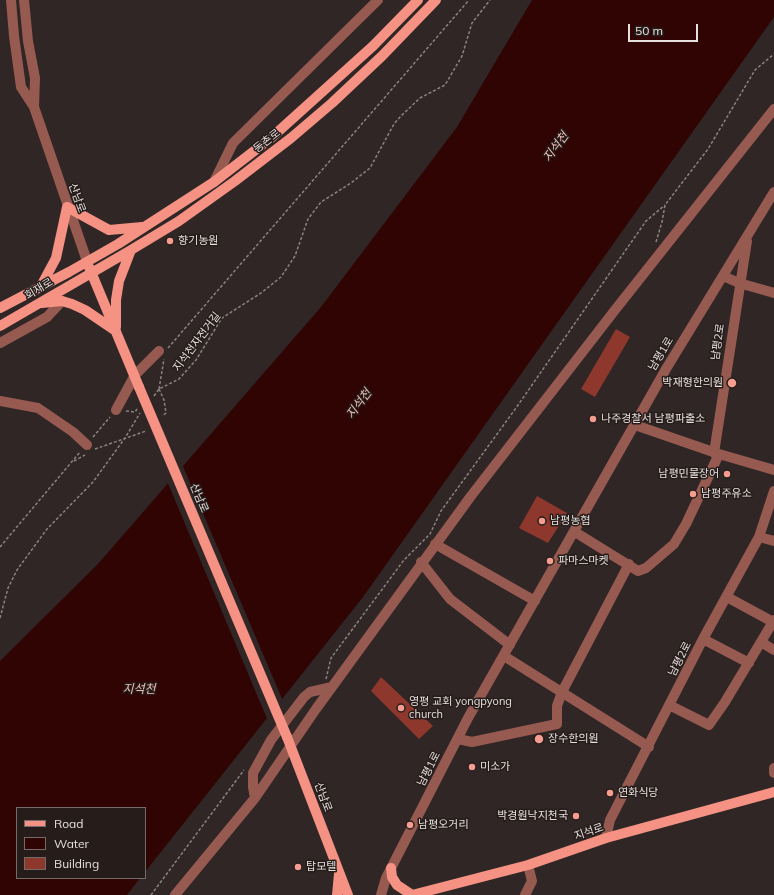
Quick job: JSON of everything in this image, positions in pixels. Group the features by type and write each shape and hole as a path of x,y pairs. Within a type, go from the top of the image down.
{"main road":[{"name":"동촌로","path":"87,261 146,227 214,182 271,138 373,46 418,0"},
{"name":"동촌로","path":"91,273 131,250 210,199 291,138 332,103 382,56 436,0"},
{"path":"41,286 56,258 67,207 109,230 146,227"},
{"path":"116,331 116,300 119,281 131,250"},
{"name":"산남로","path":"87,261 287,737 348,895"},
{"name":"회재로","path":"0,308 87,261"},
{"name":"회재로","path":"0,326 91,273"},
{"path":"38,303 62,301 85,310 116,331"},
{"name":"지석로","path":"412,895 528,866 606,838 774,792"},
{"path":"391,868 392,877 397,885 412,895"},
{"path":"337,895 339,872"}],"street":[{"name":"산남로","path":"11,0 21,87 34,107 67,207 87,261"},
{"name":"산남로","path":"24,0 28,41 35,78 34,107"},
{"path":"214,182 233,144 378,0"},
{"path":"175,895 256,798 291,747 328,688 421,562 619,304 774,108"},
{"name":"남평1로","path":"381,895 386,878 391,868 458,739 510,645 666,369 774,192"},
{"name":"남평2로","path":"716,454 739,283 748,234"},
{"path":"723,276 739,283 774,293"},
{"path":"0,343 47,317 62,301"},
{"path":"116,410 135,375 159,351"},
{"path":"0,401 38,408 73,432 86,445"},
{"path":"635,425 716,454 774,470"},
{"path":"575,532 629,564 638,571 646,568 674,544 686,524 716,454"},
{"name":"남평2로","path":"606,838 610,820 649,747 703,639 759,537 774,491"},
{"path":"759,537 774,541"},
{"path":"435,544 535,601"},
{"path":"421,562 450,599 510,645"},
{"path":"458,739 472,742 557,724 557,706 562,692 629,564"},
{"path":"669,705 709,725 774,621 727,597"},
{"path":"703,639 749,663"},
{"path":"761,642 774,650"},
{"path":"504,656 649,747"},
{"path":"256,798 252,787 253,774 271,740 304,697 310,692 328,688"},
{"path":"774,768 774,773"},
{"path":"525,895 532,881 528,866"}],"path":[{"path":"159,351 166,350 469,0"},
{"name":"지석천자전거길","path":"150,400 159,389 179,379 196,360 222,318 281,277 295,256 308,219 321,202 352,183 370,168 400,116 420,98 445,85 462,56 472,23 490,0"},
{"path":"328,688 331,658 404,560 430,534 441,511 516,408 646,221 665,205 708,149 755,70 774,54"},
{"path":"655,244 662,222 665,205"},
{"path":"159,389 164,400 166,413 161,417"},
{"path":"0,618 8,588 17,570 47,530 93,482 125,438 142,410"},
{"path":"72,462 90,451 147,431"},
{"path":"151,895 248,764"}],"water":[{"name":"지석천","path":"532,0 774,0 774,17 363,597 146,871 146,807 16,807 16,879 139,879 127,895 0,895 0,661 98,564 321,307 457,127"}],"pier":[{"path":"182,464 283,701 268,721 167,481"}],"building":[{"path":"616,329 630,337 595,397 581,389"},
{"name":"남평농협","path":"537,496 567,513 548,543 519,528"},
{"name":"영평 교회 yongpyong church","path":"381,677 433,726 419,739 371,691"}],"place":[{"name":"향기농원","path":"170,241"},
{"name":"박재형한의원","path":"732,383"},
{"name":"나주경찰서 남평파출소","path":"593,419"},
{"name":"남평민물장어","path":"727,474"},
{"name":"남평주유소","path":"693,494"},
{"name":"남평농협","path":"542,521"},
{"name":"파마스마켓","path":"550,561"},
{"name":"영평 교회 yongpyong church","path":"401,708"},
{"name":"장수한의원","path":"539,739"},
{"name":"미소가","path":"472,767"},
{"name":"연화식당","path":"610,793"},
{"name":"박경원낙지천국","path":"576,816"},
{"name":"남평오거리","path":"410,825"},
{"name":"탑모텔","path":"298,867"}]}
